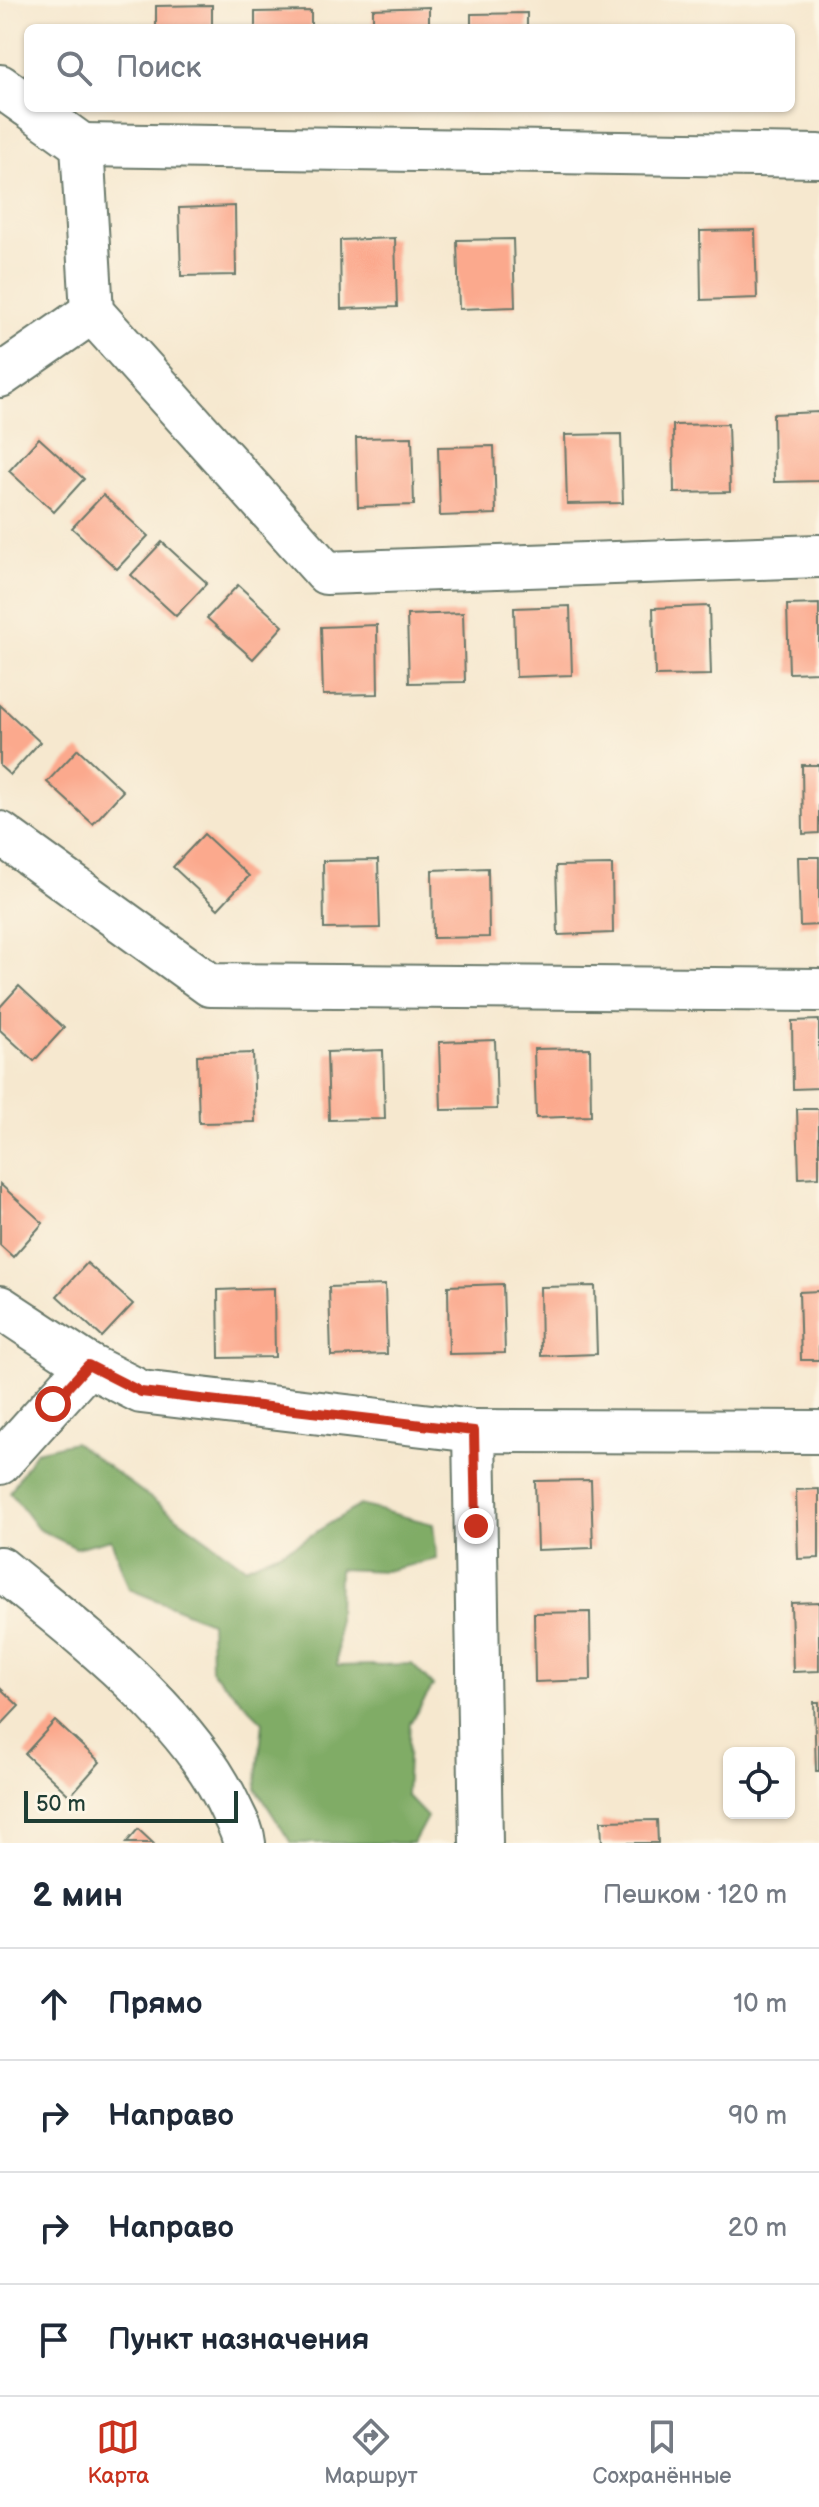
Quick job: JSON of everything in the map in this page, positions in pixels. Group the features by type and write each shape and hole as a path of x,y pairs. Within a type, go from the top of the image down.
{"street":[{"path":"0,86 24,103"},
{"path":"36,112 82,145 819,156"},
{"path":"82,145 92,312 326,573 819,556"},
{"path":"0,376 92,312"},
{"path":"0,833 210,985 819,990"},
{"path":"0,1307 88,1365 141,1392 474,1431 819,1432"},
{"path":"0,1463 88,1365"},
{"path":"474,1431 481,1843"},
{"path":"0,1568 92,1645 195,1745 223,1790 244,1843"}],"green space":[{"path":"74,1442 245,1567 293,1546 360,1505 433,1524 437,1559 385,1571 339,1569 337,1666 412,1664 433,1686 410,1723 406,1795 427,1817 413,1843 291,1843 256,1788 263,1722 211,1670 210,1622 129,1589 111,1539 76,1548 38,1529 10,1492 36,1451"}],"building":[{"path":"212,5 212,24 156,24 156,6"},
{"path":"429,7 429,24 373,24 373,9"},
{"path":"311,11 311,24 255,24 255,12"},
{"path":"527,13 527,24 471,24 471,14"},
{"path":"235,206 236,275 181,276 179,208"},
{"path":"755,230 757,298 701,300 700,231"},
{"path":"395,238 397,307 341,309 340,240"},
{"path":"513,239 515,307 459,309 457,240"},
{"path":"819,412 819,481 774,482 773,414"},
{"path":"728,424 730,492 674,493 673,425"},
{"path":"621,434 623,503 567,504 565,435"},
{"path":"412,437 414,505 358,507 356,438"},
{"path":"39,438 84,479 54,512 9,471"},
{"path":"494,446 496,514 440,516 438,447"},
{"path":"103,495 148,536 117,569 72,528"},
{"path":"162,542 207,583 176,616 131,575"},
{"path":"238,585 283,626 253,659 207,618"},
{"path":"819,604 819,672 789,673 787,605"},
{"path":"570,606 572,675 516,677 514,608"},
{"path":"709,606 711,675 655,676 653,608"},
{"path":"463,613 465,682 409,683 407,615"},
{"path":"377,625 378,694 323,695 321,627"},
{"path":"0,705 40,742 10,775 0,766"},
{"path":"78,749 123,791 93,824 47,782"},
{"path":"802,765 819,765 819,833 803,834"},
{"path":"204,834 249,876 218,909 173,867"},
{"path":"798,857 819,857 819,925 800,926"},
{"path":"378,860 380,928 324,929 323,861"},
{"path":"612,865 613,933 558,935 556,866"},
{"path":"488,868 489,937 433,938 432,870"},
{"path":"19,986 64,1028 34,1061 0,1030 0,1007"},
{"path":"819,1020 819,1088 793,1089 792,1021"},
{"path":"495,1040 497,1109 441,1110 439,1042"},
{"path":"590,1048 591,1116 536,1118 534,1049"},
{"path":"383,1050 385,1119 329,1120 327,1052"},
{"path":"253,1053 255,1122 199,1123 197,1055"},
{"path":"797,1109 819,1109 819,1177 799,1178"},
{"path":"0,1184 43,1223 13,1257 0,1245"},
{"path":"87,1263 133,1304 102,1337 57,1296"},
{"path":"503,1284 505,1353 449,1354 448,1286"},
{"path":"385,1285 387,1354 331,1356 329,1287"},
{"path":"595,1286 597,1354 541,1356 540,1287"},
{"path":"274,1288 275,1357 219,1358 218,1290"},
{"path":"819,1291 819,1360 801,1360 799,1292"},
{"path":"591,1480 593,1548 537,1550 535,1481"},
{"path":"819,1489 819,1558 798,1559 796,1490"},
{"path":"819,1602 819,1671 793,1672 791,1603"},
{"path":"590,1612 591,1680 535,1682 534,1613"},
{"path":"0,1688 19,1706 0,1726"},
{"path":"814,1702 819,1702 819,1771 816,1771"},
{"path":"55,1721 100,1762 70,1796 25,1754"},
{"path":"657,1820 658,1843 602,1843 601,1821"},
{"path":"138,1829 153,1843 126,1843"}],"route":[{"path":"53,1404 88,1365 141,1392 474,1431 476,1526"}]}
